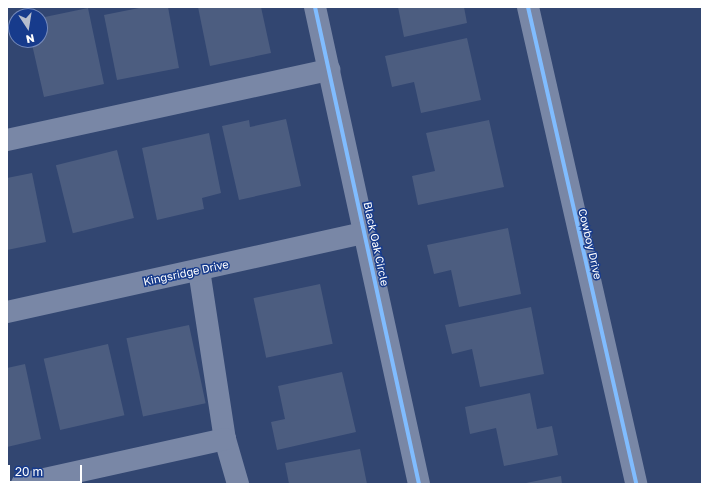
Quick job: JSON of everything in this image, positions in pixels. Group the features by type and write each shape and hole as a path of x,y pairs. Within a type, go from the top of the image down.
{"street":[{"name":"Black Oak Circle","path":"315,7 419,484"},
{"name":"Cowboy Drive","path":"528,7 636,484"},
{"path":"7,140 329,70"},
{"name":"Kingsridge Drive","path":"7,312 364,233"},
{"path":"199,270 225,439 238,484"},
{"path":"22,484 225,439"}],"building":[{"path":"144,7 168,7 179,68 117,80 104,15"},
{"path":"198,7 261,7 271,53 210,66"},
{"path":"398,7 464,7 467,23 404,37"},
{"path":"88,8 104,84 44,97 33,48 48,48 48,16"},
{"path":"467,38 481,100 421,113 414,82 392,87 385,56"},
{"path":"286,119 301,186 239,200 222,126 249,120 250,127"},
{"path":"489,120 504,187 418,205 412,176 435,171 426,133"},
{"path":"209,133 221,193 202,198 204,209 157,220 142,148"},
{"path":"117,150 134,218 73,233 56,165"},
{"path":"32,173 46,242 7,250 7,178"},
{"path":"508,228 521,294 459,307 451,270 434,274 427,245"},
{"path":"320,284 333,344 266,358 253,298"},
{"path":"531,307 544,374 480,387 472,349 452,354 445,325"},
{"path":"189,325 206,403 143,417 126,338"},
{"path":"108,344 124,415 60,430 44,359"},
{"path":"25,364 41,439 7,447 7,368"},
{"path":"342,372 356,432 277,450 271,422 285,419 278,386"},
{"path":"530,393 537,429 552,426 558,455 504,466 496,428 470,434 465,407"},
{"path":"360,449 367,484 289,484 285,463"},
{"path":"561,476 562,484 526,484 526,483"}],"cycle path":[{"path":"315,7 419,484"},
{"path":"528,7 636,484"}]}
